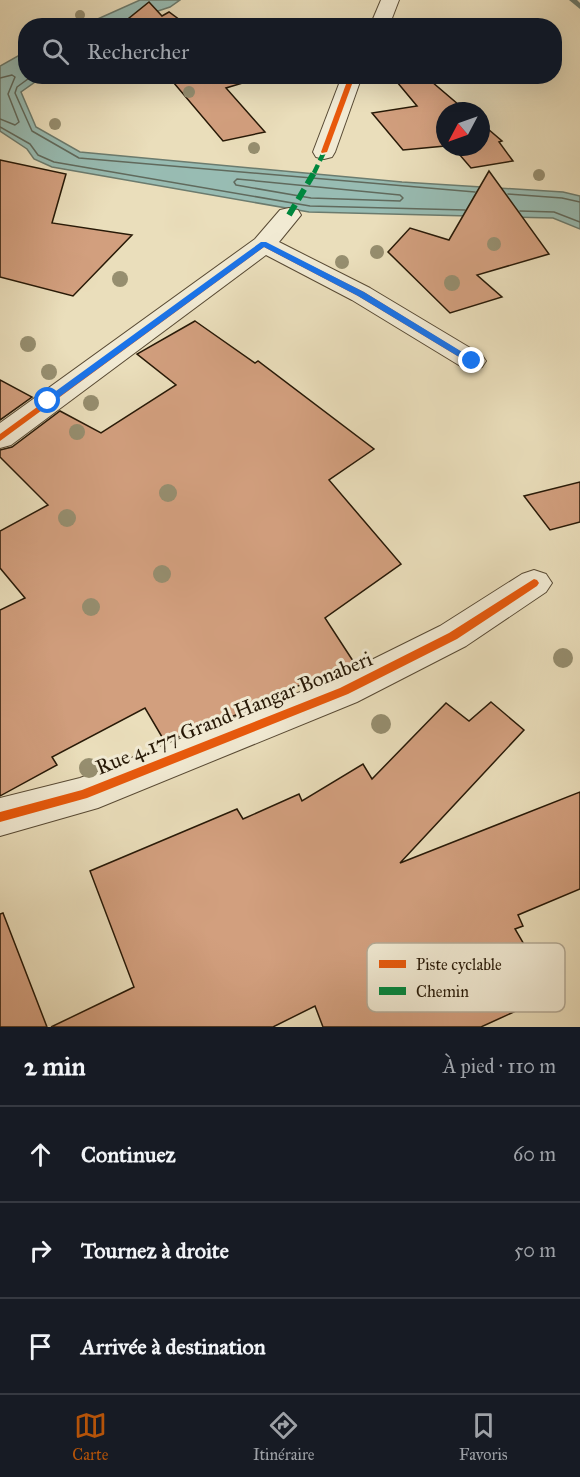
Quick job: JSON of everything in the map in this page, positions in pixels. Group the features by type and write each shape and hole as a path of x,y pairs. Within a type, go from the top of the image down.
{"street":[{"path":"382,18 390,0"},
{"path":"324,152 349,84"},
{"path":"0,438 264,244 289,215"},
{"path":"264,244 361,294 472,361"},
{"name":"Rue 4.177 Grand Hangar Bonaberi","path":"0,817 83,795 344,691 453,636 534,583"}],"water":[{"path":"140,0 180,0 170,7 137,18 100,18"},
{"path":"18,56 18,84 32,84 21,92 36,127 80,152 402,182 563,192 580,196 580,229 553,218 309,212 52,167 34,159 27,149 0,131 0,66"}],"building":[{"path":"149,2 162,16 169,12 177,18 129,18"},
{"path":"175,84 239,84 226,88 265,132 223,141"},
{"path":"399,84 434,84 455,102 436,102 436,147 403,150 372,113 417,106"},
{"path":"490,131 502,141 499,142 513,161 471,168 461,156 490,156"},
{"path":"0,160 66,174 52,223 132,235 73,296 0,277"},
{"path":"489,171 549,254 477,275 502,297 450,313 388,252 410,228 449,240"},
{"path":"195,321 255,363 258,361 374,449 329,480 401,564 325,618 355,664 272,696 274,700 270,702 165,742 145,708 52,757 57,765 0,796 0,610 25,598 0,568 0,531 48,505 0,457 0,450 12,447 60,411 101,433 176,385 137,354"},
{"path":"0,380 32,397 0,420"},
{"path":"580,482 580,522 550,530 524,496"},
{"path":"491,702 524,730 400,863 580,792 580,889 518,915 523,926 515,929 523,943 367,943 367,1012 514,1012 481,1027 323,1027 315,1006 273,1027 51,1027 134,987 90,871 237,809 243,819 299,794 302,801 363,764 372,779 446,703 469,721"},
{"path":"3,913 47,1027 0,1027 0,914"}],"waterway":[{"path":"573,0 580,7"}],"marked path":[{"path":"289,215 305,191 324,152"}],"cycle path":[{"path":"324,152 349,84"},
{"path":"0,438 264,244 361,294 472,361"},
{"path":"0,817 83,795 344,691 453,636 534,583"}],"route":[{"path":"48,401 264,244 361,294 472,361"}]}
